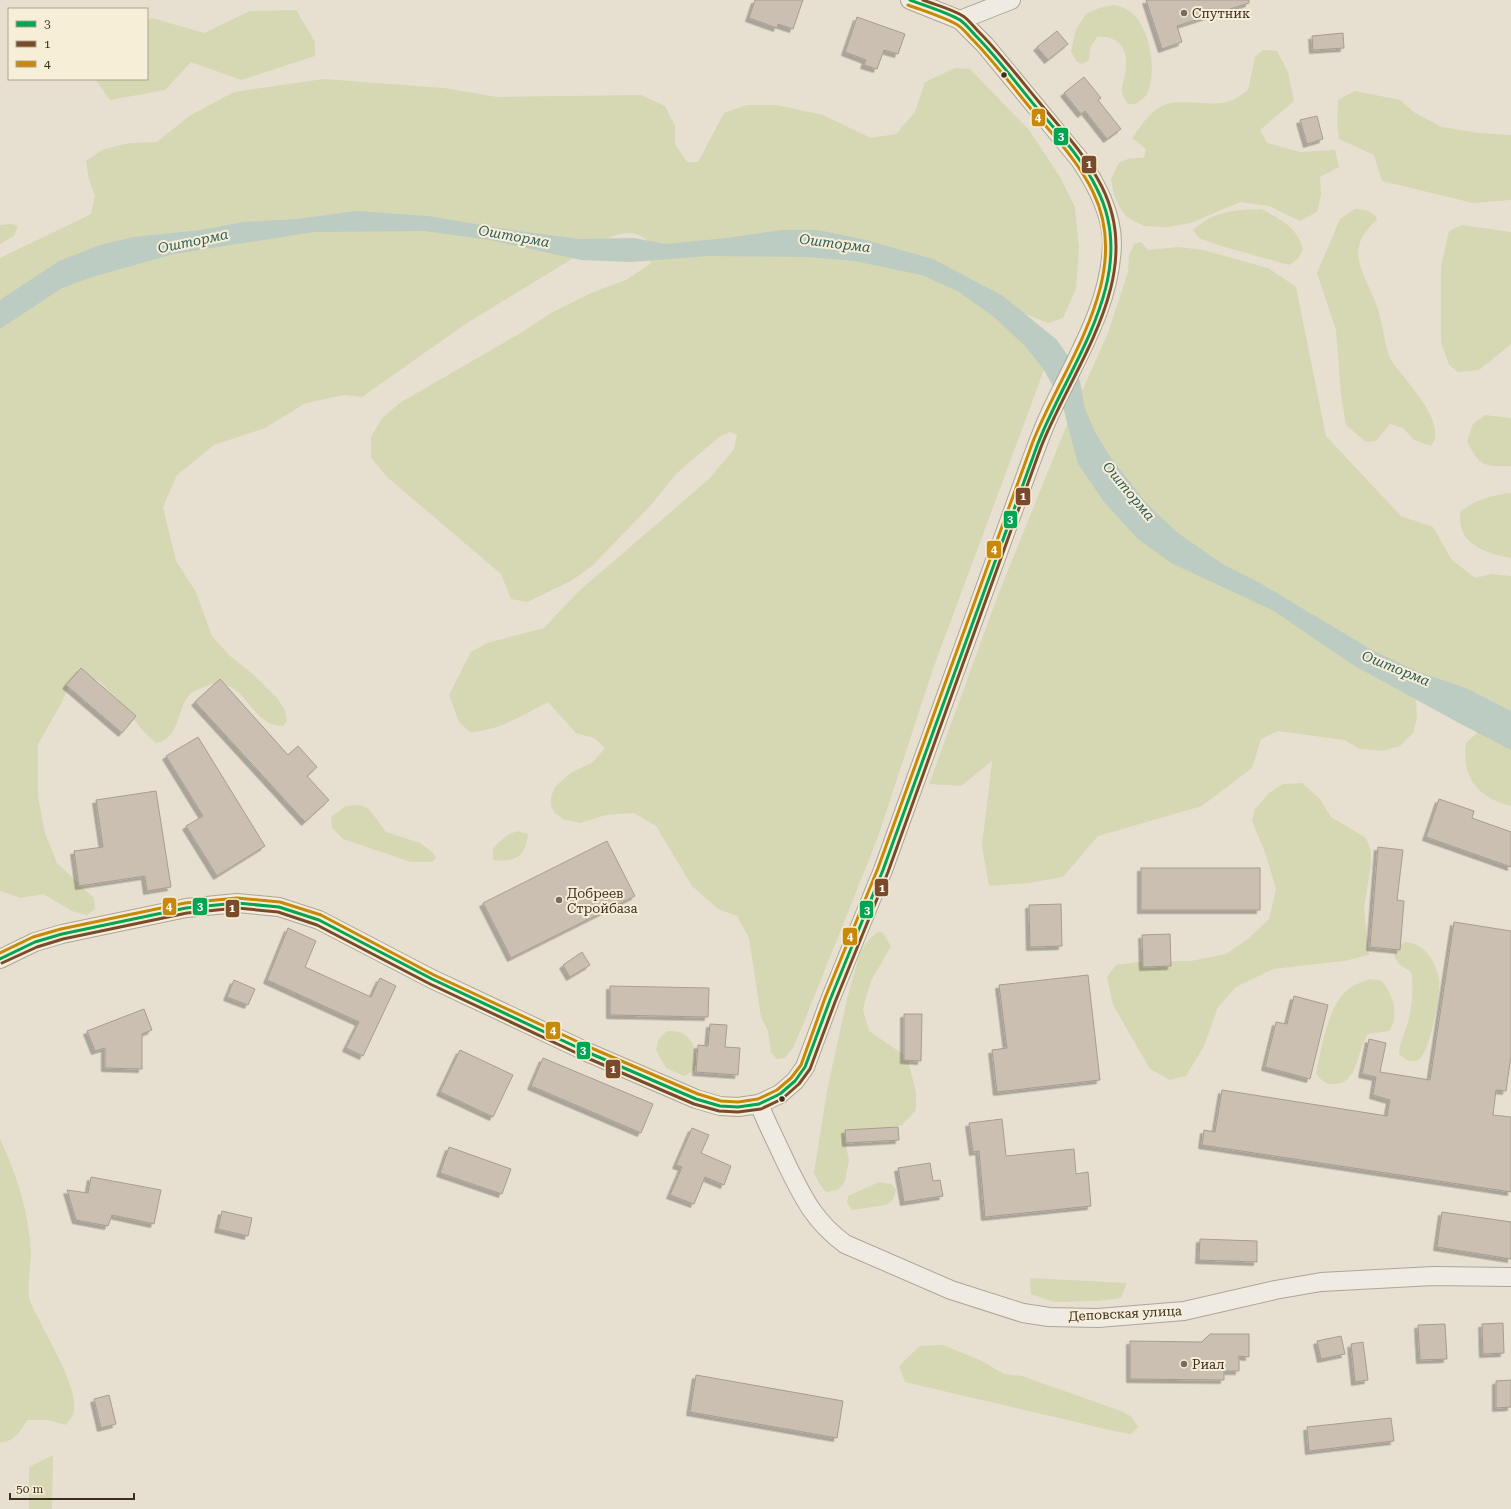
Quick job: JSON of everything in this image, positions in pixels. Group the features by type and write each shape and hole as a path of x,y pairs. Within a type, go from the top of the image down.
{"street":[{"path":"0,959 35,942 62,934 186,908 237,903 279,907 319,920 432,979 587,1052 696,1099 720,1106 738,1107 759,1104 780,1094 795,1081 805,1067 830,1000 883,870 1030,464 1049,416 1093,325 1107,277 1112,242 1103,199 1093,179 1080,160 985,45 960,20 910,0"},
{"path":"960,20 1011,0"},
{"name":"Деповская улица","path":"759,1104 802,1196 814,1214 835,1237 844,1244 879,1260 951,1290 1023,1313 1049,1317 1098,1318 1184,1310 1275,1290 1321,1282 1426,1276 1511,1277"}],"green space":[{"path":"1114,5 1125,8 1134,15 1141,24 1150,48 1152,73 1150,85 1147,94 1136,104 1128,104 1122,93 1126,59 1122,46 1118,42 1106,37 1097,37 1090,48 1089,60 1082,64 1077,62 1071,52 1076,29 1086,14 1099,8"},
{"path":"296,10 315,42 315,56 241,80 191,62 165,90 110,100 96,80 148,80 148,20 152,18 204,33 250,11"},
{"path":"1263,50 1277,51 1288,72 1294,101 1260,130 1267,143 1300,152 1335,150 1339,167 1320,177 1321,195 1317,212 1300,221 1269,206 1240,202 1191,223 1167,227 1144,226 1127,217 1120,208 1114,195 1111,179 1119,163 1130,158 1144,158 1146,149 1132,138 1142,124 1159,107 1164,105 1181,102 1217,103 1236,98 1248,90 1255,57"},
{"path":"955,68 970,69 1029,130 1060,177 1075,207 1079,249 1076,289 1063,318 1048,323 1025,314 1015,317 1024,345 1044,370 933,669 878,837 800,1032 793,1048 785,1058 776,1059 771,1052 768,1031 761,1017 749,938 737,916 718,909 692,886 656,826 634,813 606,815 580,823 563,819 555,813 551,806 551,797 555,787 569,774 593,762 605,748 594,738 576,733 548,702 520,717 491,729 470,732 459,722 449,695 471,652 487,643 544,628 579,591 709,479 734,449 737,435 730,432 719,437 676,474 651,505 592,566 571,581 527,602 511,599 501,574 387,477 371,458 371,437 382,418 401,402 519,334 551,313 591,293 626,280 650,264 654,247 648,241 636,234 624,233 603,240 467,323 362,397 344,395 306,403 265,428 214,445 177,475 163,507 176,561 196,592 212,636 230,656 254,675 277,698 285,710 287,721 283,726 273,725 257,714 244,698 229,686 213,684 191,693 186,699 170,736 156,743 143,731 123,705 99,681 81,674 70,683 62,702 38,744 38,797 45,833 57,863 94,898 95,909 87,915 72,911 43,894 21,898 0,891 0,258 91,214 95,196 89,180 86,161 102,150 129,143 157,142 189,116 234,92 324,79 444,88 497,97 641,95 665,106 675,126 675,144 687,162 698,162 724,113 747,105 777,105 823,115 871,138 896,134 915,112 925,82"},
{"path":"1355,91 1400,100 1415,113 1442,127 1479,133 1511,135 1511,200 1473,203 1382,181 1374,155 1339,139 1337,123 1338,100"},
{"path":"1262,209 1288,225 1297,235 1303,250 1298,259 1289,265 1221,246 1199,238 1193,230 1209,218 1225,212"},
{"path":"1355,209 1366,210 1376,216 1377,220 1366,232 1360,243 1358,254 1360,265 1379,313 1387,350 1391,360 1419,397 1432,418 1435,428 1435,438 1431,446 1414,440 1403,428 1390,424 1376,441 1366,442 1346,425 1341,395 1336,330 1317,273 1340,219"},
{"path":"12,224 18,226 14,236 0,244 0,225"},
{"path":"1462,225 1511,232 1511,344 1479,370 1458,372 1449,365 1441,342 1441,267 1449,231"},
{"path":"1141,242 1148,250 1178,247 1203,250 1268,268 1296,287 1326,436 1401,516 1433,527 1451,559 1475,578 1492,574 1511,576 1511,806 1489,798 1481,792 1469,776 1466,766 1466,743 1477,733 1500,732 1466,688 1407,669 1406,687 1416,700 1417,718 1413,733 1400,746 1383,751 1360,749 1344,740 1278,731 1261,739 1252,768 1202,806 1098,836 1063,877 1028,883 989,886 982,846 992,761 961,786 929,784 998,595 1066,427 1108,333 1128,272 1129,255 1134,244"},
{"path":"1485,415 1511,418 1511,466 1494,466 1483,463 1475,456 1471,449 1467,441 1473,424"},
{"path":"1511,493 1511,558 1489,552 1469,541 1461,528 1460,512 1484,499"},
{"path":"1302,783 1320,799 1331,817 1366,838 1371,851 1371,865 1364,908 1369,955 1344,961 1273,969 1236,987 1218,1007 1204,1046 1186,1076 1170,1080 1150,1069 1113,1005 1107,977 1116,965 1137,962 1191,961 1226,954 1248,939 1269,919 1276,889 1266,855 1252,821 1255,809 1269,793 1283,784"},
{"path":"360,805 369,809 386,832 420,843 431,851 436,858 432,862 411,862 343,839 332,828 331,817 346,806"},
{"path":"517,831 528,834 527,842 522,853 513,859 500,861 493,860 493,848 506,836"},
{"path":"882,932 891,946 871,981 863,1010 869,1031 907,1057 916,1092 916,1110 902,1125 853,1134 846,1147 849,1160 845,1181 838,1190 826,1192 814,1173 827,1091 847,999 860,953 867,942 876,933"},
{"path":"1405,942 1412,943 1424,950 1432,960 1439,980 1434,1023 1427,1047 1418,1060 1412,1061 1399,1054 1410,1013 1412,983 1411,972 1399,964 1394,956 1397,947"},
{"path":"1370,979 1382,981 1389,992 1395,1012 1392,1025 1389,1031 1368,1034 1352,1074 1346,1080 1339,1083 1330,1084 1322,1080 1316,1073 1327,1025 1332,1013 1344,993 1353,986"},
{"path":"667,1031 680,1032 685,1035 692,1043 694,1048 696,1054 695,1070 684,1076 666,1068 656,1050 658,1040"},
{"path":"0,1139 17,1180 28,1223 31,1253 29,1284 30,1301 65,1371 74,1399 73,1415 65,1425 48,1420 27,1420 13,1438 5,1442 0,1442"},
{"path":"879,1182 891,1184 896,1190 893,1200 886,1205 852,1210 847,1203 848,1196"},
{"path":"1030,1278 1127,1283 1121,1298 1097,1301 1054,1302 1031,1294"},
{"path":"943,1345 982,1361 1004,1374 1022,1376 1121,1411 1132,1417 1138,1427 1131,1434 1114,1431 905,1382 899,1366 920,1346"},
{"path":"53,1455 52,1509 29,1509 29,1467"}],"water":[{"name":"Ошторма","path":"356,211 428,216 511,230 580,239 634,238 665,244 727,238 781,230 818,230 862,239 933,259 1003,296 1057,340 1070,359 1080,381 1085,409 1095,432 1111,458 1147,504 1178,533 1224,565 1260,583 1372,650 1416,671 1466,688 1511,711 1511,750 1353,665 1274,611 1171,563 1138,539 1104,502 1078,464 1062,403 1044,370 1024,345 994,317 959,292 922,275 854,261 806,257 708,256 631,262 581,260 490,240 424,231 314,232 174,254 92,277 62,288 0,329 0,300 59,261 100,245 134,237 201,230 243,222 297,219"}],"building":[{"path":"755,0 803,0 793,29 778,24 777,28 749,18"},
{"name":"Спутник","path":"1146,0 1249,0 1249,3 1177,26 1182,42 1162,49"},
{"path":"857,17 905,34 898,54 884,50 877,69 864,65 866,60 845,52"},
{"path":"1057,31 1068,44 1048,60 1037,47"},
{"path":"1343,33 1344,48 1313,50 1312,36"},
{"path":"1084,77 1101,98 1098,100 1121,129 1107,139 1085,111 1081,114 1064,93"},
{"path":"1317,116 1323,139 1307,144 1300,120"},
{"path":"81,668 136,716 122,733 66,685"},
{"path":"220,679 288,755 298,746 317,767 307,776 329,800 305,822 195,702"},
{"path":"198,737 265,846 217,876 186,826 203,816 166,756"},
{"path":"156,791 171,887 147,891 145,876 79,886 74,851 103,847 96,800"},
{"path":"1439,799 1474,811 1472,818 1511,832 1511,867 1426,837"},
{"name":"Добреев Стройбаза","path":"607,841 635,896 511,958 483,903"},
{"path":"1378,847 1403,850 1397,900 1404,901 1400,950 1370,947"},
{"path":"1141,868 1260,868 1260,910 1141,910"},
{"path":"1061,904 1062,946 1030,947 1029,905"},
{"path":"1454,922 1511,931 1511,1056 1506,1091 1496,1090 1493,1115 1511,1117 1511,1192 1202,1145 1204,1130 1215,1132 1222,1090 1387,1116 1390,1100 1373,1095 1376,1077 1362,1074 1369,1039 1386,1043 1380,1072 1430,1080"},
{"path":"288,928 316,941 305,967 371,997 380,978 396,986 363,1056 346,1048 359,1022 267,980"},
{"path":"1170,934 1171,966 1143,967 1142,935"},
{"path":"582,952 590,965 570,977 563,965"},
{"path":"1088,975 1100,1080 997,1092 992,1050 1007,1048 999,985"},
{"path":"234,980 255,989 248,1005 227,997"},
{"path":"610,986 709,988 708,1017 610,1015"},
{"path":"1294,996 1328,1005 1310,1079 1265,1067 1276,1022 1287,1024"},
{"path":"144,1009 152,1030 142,1034 142,1069 105,1068 105,1048 95,1051 87,1031"},
{"path":"904,1014 922,1014 921,1061 904,1060"},
{"path":"710,1024 727,1025 725,1047 740,1048 738,1075 696,1072 698,1045 708,1046"},
{"path":"460,1050 513,1075 493,1117 440,1092"},
{"path":"543,1058 653,1104 641,1133 531,1086"},
{"path":"1002,1119 1006,1156 1074,1149 1076,1174 1088,1172 1091,1206 985,1217 979,1151 973,1152 969,1123"},
{"path":"898,1127 899,1140 846,1143 845,1130"},
{"path":"692,1128 709,1135 701,1153 731,1166 724,1185 705,1177 694,1204 670,1195 682,1167 676,1165"},
{"path":"449,1147 511,1169 502,1194 440,1173"},
{"path":"930,1163 933,1181 940,1180 943,1196 904,1202 898,1168"},
{"path":"91,1177 161,1190 154,1224 112,1215 108,1226 76,1220 67,1190 88,1193"},
{"path":"222,1211 252,1218 248,1236 218,1229"},
{"path":"1442,1212 1511,1222 1511,1259 1437,1247"},
{"path":"1200,1239 1257,1241 1257,1262 1199,1260"},
{"path":"1503,1323 1504,1353 1483,1354 1482,1324"},
{"path":"1445,1324 1447,1359 1420,1360 1418,1325"},
{"name":"Риал","path":"1210,1334 1249,1334 1249,1357 1239,1356 1239,1371 1224,1371 1224,1380 1130,1379 1130,1341 1202,1342"},
{"path":"1341,1336 1345,1354 1321,1359 1317,1341"},
{"path":"1363,1342 1368,1380 1355,1382 1351,1344"},
{"path":"696,1375 843,1401 837,1438 690,1412"},
{"path":"1511,1380 1511,1407 1496,1408 1496,1381"},
{"path":"109,1395 116,1424 101,1428 94,1399"},
{"path":"1391,1418 1394,1441 1309,1451 1307,1427"}],"transit line":[{"name":"3","path":"0,959 35,942 62,934 186,908 237,903 279,907 319,920 432,979 587,1052 696,1099 720,1106 738,1107 759,1104 780,1094 795,1081 805,1067 830,1000 883,870 1037,446 1095,320 1106,288 1111,255 1109,222 1097,189 1069,146 999,61 964,23 949,15 910,0"},
{"name":"1","path":"2,963 37,947 63,939 187,913 237,908 278,912 317,925 430,984 585,1057 694,1104 719,1111 738,1112 761,1109 782,1099 799,1084 810,1069 835,1002 888,872 1041,447 1086,353 1100,320 1111,287 1116,254 1114,221 1102,187 1096,175 1081,153 1002,57 967,19 954,11 923,0"},
{"name":"4","path":"0,953 33,937 61,929 185,903 237,898 280,902 321,915 434,975 589,1047 698,1094 721,1101 738,1102 758,1099 777,1090 791,1078 801,1065 825,998 878,868 1032,444 1090,321 1100,289 1105,256 1104,224 1093,192 1065,149 995,64 962,29 944,18 908,5"}],"place":[{"name":"Спутник","path":"1184,13"},
{"name":"Добреев Стройбаза","path":"559,900"},
{"name":"Риал","path":"1184,1364"}]}
